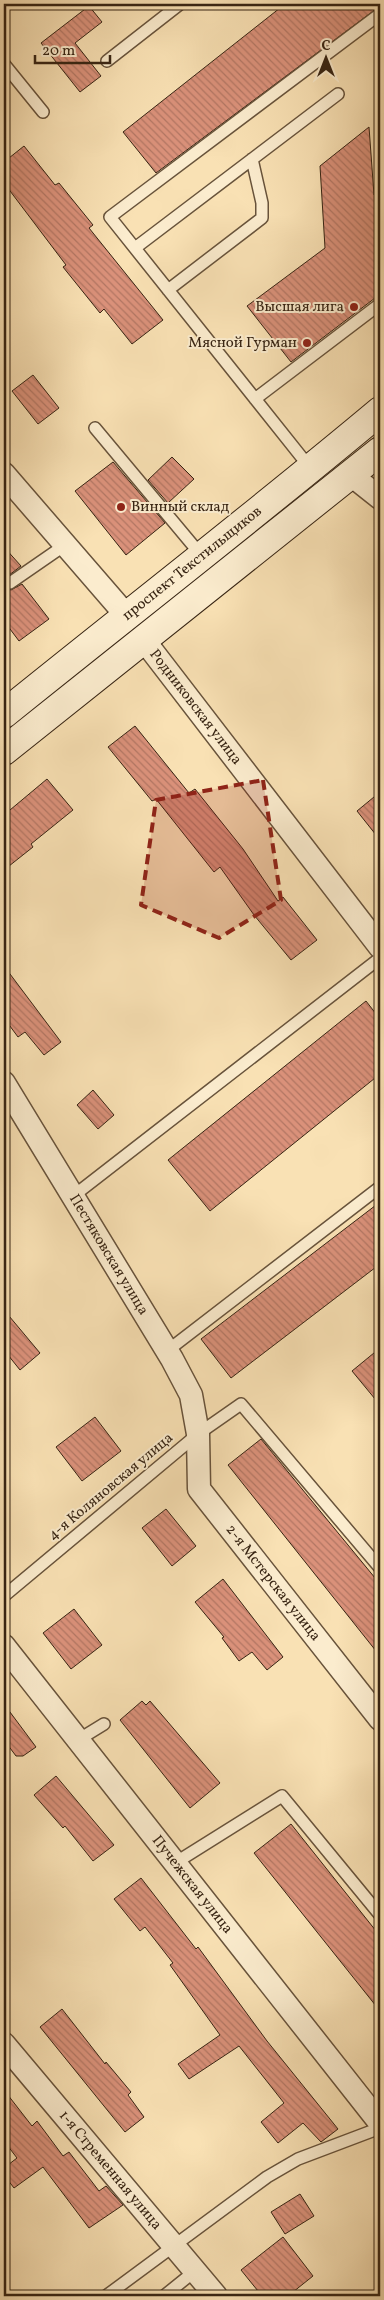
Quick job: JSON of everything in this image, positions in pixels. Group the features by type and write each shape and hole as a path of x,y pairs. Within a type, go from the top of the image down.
{"main road":[{"name":"проспект Текстильщиков","path":"4,714 311,469 380,411"},
{"name":"проспект Текстильщиков","path":"4,751 380,451"},
{"name":"Родниковская улица","path":"126,615 143,639"}],"street":[{"name":"Родниковская улица","path":"4,474 126,615"},
{"path":"351,474 380,498"},
{"name":"Родниковская улица","path":"143,639 380,948"},
{"name":"Пестяковская улица","path":"4,1084 167,1351 191,1395 198,1434"},
{"name":"2-я Мстерская улица","path":"198,1434 199,1489 380,1719"},
{"name":"Пучежская улица","path":"4,1646 380,2123"},
{"name":"1-я Стременная улица","path":"4,2044 216,2296"}],"lane":[{"path":"106,61 180,4"},
{"path":"311,469 110,217 380,14"},
{"path":"4,64 43,112"},
{"path":"135,248 338,94"},
{"path":"168,290 262,218 262,203 252,159"},
{"path":"255,399 380,304"},
{"path":"94,428 201,555"},
{"path":"10,584 65,545"},
{"path":"72,1197 380,958"},
{"path":"167,1351 380,1187"},
{"name":"4-я Коляновская улица","path":"4,1596 198,1434 241,1404 380,1568"},
{"path":"78,1740 104,1724"},
{"path":"175,1863 282,1796 380,1915"},
{"path":"106,2296 267,2177 298,2159 380,2128"},
{"path":"164,2296 195,2271"}],"highlighted area":[{"path":"263,780 281,900 219,938 141,905 156,800"}],"building":[{"path":"285,4 380,4 380,6 156,173 123,132"},
{"path":"89,6 102,22 75,43 101,76 80,92 41,43"},
{"path":"369,127 374,195 380,194 380,297 375,298 291,362 247,306 325,248 320,166"},
{"path":"24,146 55,185 59,183 93,225 89,228 163,320 132,344 104,309 100,313 63,267 66,265 4,183 4,162"},
{"path":"33,375 59,408 38,424 12,391"},
{"path":"172,457 194,479 168,503 148,480"},
{"name":"Винный склад","path":"113,462 165,523 126,555 75,491"},
{"path":"4,547 21,566 4,579"},
{"path":"22,584 49,619 19,641 4,621 4,587 11,590"},
{"path":"135,726 189,793 195,789 243,849 278,901 283,897 317,940 291,960 254,915 220,867 214,872 156,799 152,801 108,747"},
{"path":"47,779 73,810 31,844 33,847 4,870 4,815"},
{"path":"380,792 380,840 357,811"},
{"path":"4,966 61,1042 44,1055 25,1032 18,1037 4,1018"},
{"path":"366,1001 380,1019 380,1074 210,1211 168,1160"},
{"path":"93,1090 114,1115 98,1129 77,1105"},
{"path":"380,1202 380,1264 231,1378 201,1339"},
{"path":"4,1310 40,1353 20,1370 4,1350"},
{"path":"380,1348 380,1405 352,1371"},
{"path":"95,1417 121,1451 82,1481 56,1447"},
{"path":"261,1439 380,1584 380,1656 228,1465"},
{"path":"166,1509 196,1546 172,1566 142,1528"},
{"path":"223,1579 283,1657 267,1670 252,1652 239,1661 222,1638 224,1637 195,1602"},
{"path":"74,1609 102,1645 71,1669 43,1633"},
{"path":"142,1701 146,1705 150,1701 220,1783 190,1808 120,1720"},
{"path":"4,1704 36,1747 23,1756 16,1756 4,1740"},
{"path":"56,1776 114,1845 93,1861 65,1826 63,1828 34,1795"},
{"path":"291,1824 380,1936 380,2011 254,1853"},
{"path":"141,1878 196,1949 198,1947 267,2041 338,2129 321,2142 303,2123 278,2143 261,2122 284,2103 239,2046 189,2079 178,2064 220,2035 170,1965 173,1963 145,1927 140,1931 114,1899"},
{"path":"62,2009 105,2064 106,2062 131,2092 128,2095 144,2117 125,2132 40,2027"},
{"path":"4,2090 32,2126 37,2121 63,2156 69,2152 99,2191 106,2186 123,2205 89,2228 43,2167 14,2188 4,2175 4,2168 17,2158 4,2141"},
{"path":"300,2194 314,2216 285,2234 271,2212"},
{"path":"283,2237 313,2276 288,2296 262,2296 241,2270"}],"place":[{"name":"Высшая лига","path":"354,307"},
{"name":"Мясной Гурман","path":"307,343"},
{"name":"Винный склад","path":"121,507"}]}
